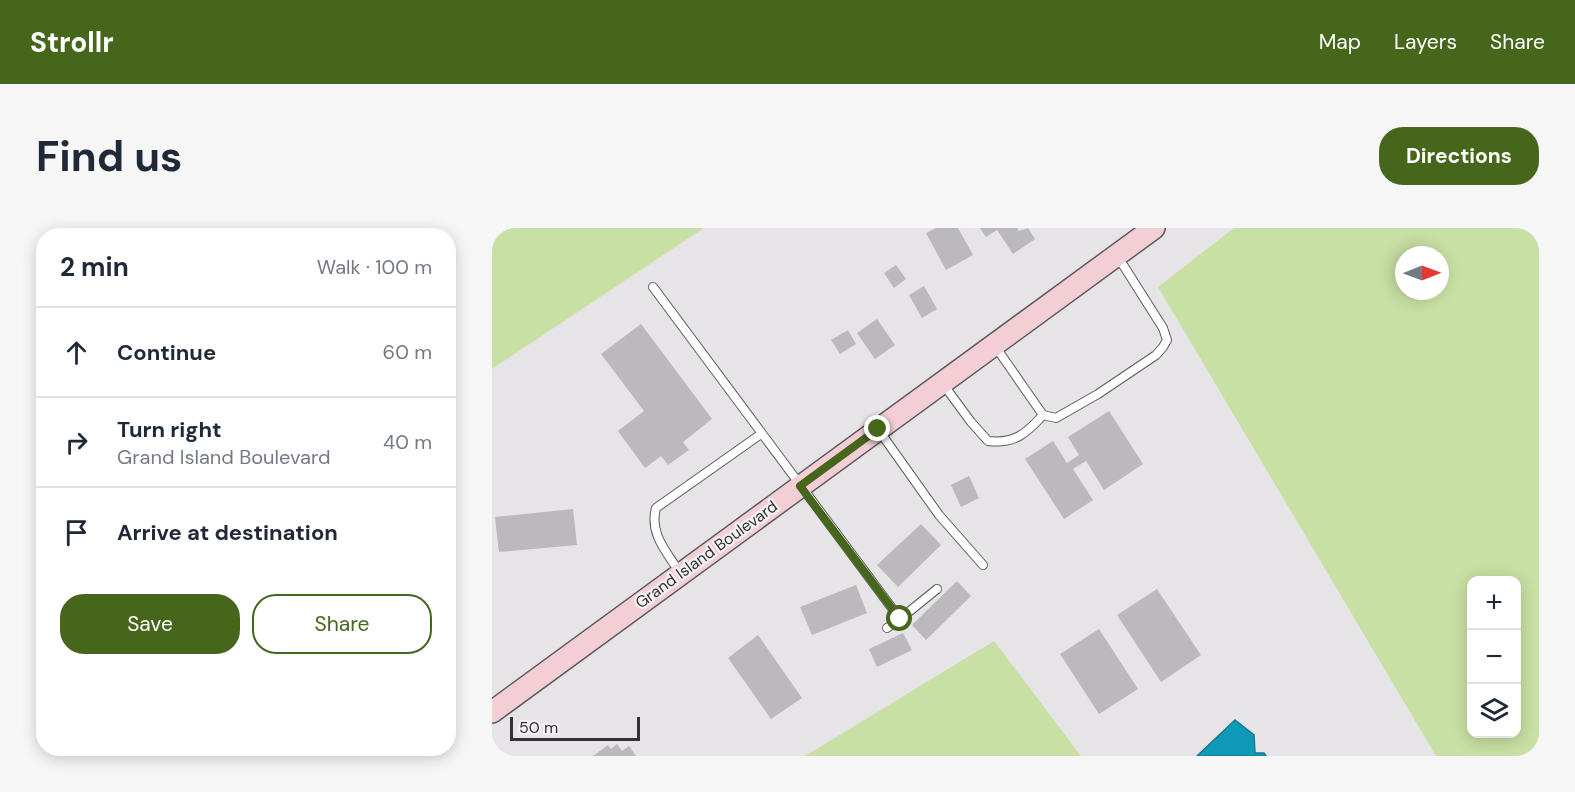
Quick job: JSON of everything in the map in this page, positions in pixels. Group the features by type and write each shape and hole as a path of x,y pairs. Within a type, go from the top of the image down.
{"main road":[{"name":"Grand Island Boulevard","path":"492,712 1154,228"}],"lane":[{"path":"994,345 1043,416 1056,418 1098,394 1156,355 1167,340 1163,328 1117,255"},
{"path":"653,287 900,619"},
{"path":"942,382 988,441 1005,443 1018,437 1043,416"},
{"path":"878,429 939,515 983,566"},
{"path":"680,573 657,536 653,520 656,508 761,434"},
{"path":"887,628 937,589"}],"green space":[{"path":"492,228 704,228 492,369"},
{"path":"1234,228 1539,228 1539,756 1436,756 1158,287"},
{"path":"994,641 1081,756 805,756"}],"water":[{"path":"1235,720 1254,735 1255,753 1264,753 1266,756 1197,756"}],"building":[{"path":"936,228 958,228 973,255 946,270 926,233"},
{"path":"980,228 1017,228 1019,231 1028,228 1035,239 1013,254 997,230 986,237"},
{"path":"896,265 906,279 894,288 884,273"},
{"path":"924,286 937,309 922,318 909,295"},
{"path":"877,319 895,345 875,359 857,333"},
{"path":"641,324 712,419 683,442 689,450 668,465 661,456 645,468 618,431 644,411 601,354"},
{"path":"848,330 856,344 840,354 831,340"},
{"path":"1109,411 1143,464 1104,490 1086,461 1073,469 1093,500 1064,519 1025,459 1053,441 1067,463 1079,455 1068,437"},
{"path":"969,476 979,498 961,507 951,485"},
{"path":"573,509 577,545 499,552 495,517"},
{"path":"921,524 941,545 898,587 877,565"},
{"path":"957,581 971,596 926,640 912,625"},
{"path":"856,585 867,613 812,635 800,607"},
{"path":"1157,589 1201,655 1161,682 1117,615"},
{"path":"1099,629 1138,689 1099,714 1060,654"},
{"path":"903,633 912,650 877,667 869,649"},
{"path":"758,635 802,698 771,719 728,658"},
{"path":"617,744 622,751 629,746 636,756 593,756 608,745 611,749"}],"route":[{"path":"878,429 800,486 900,619"}]}
